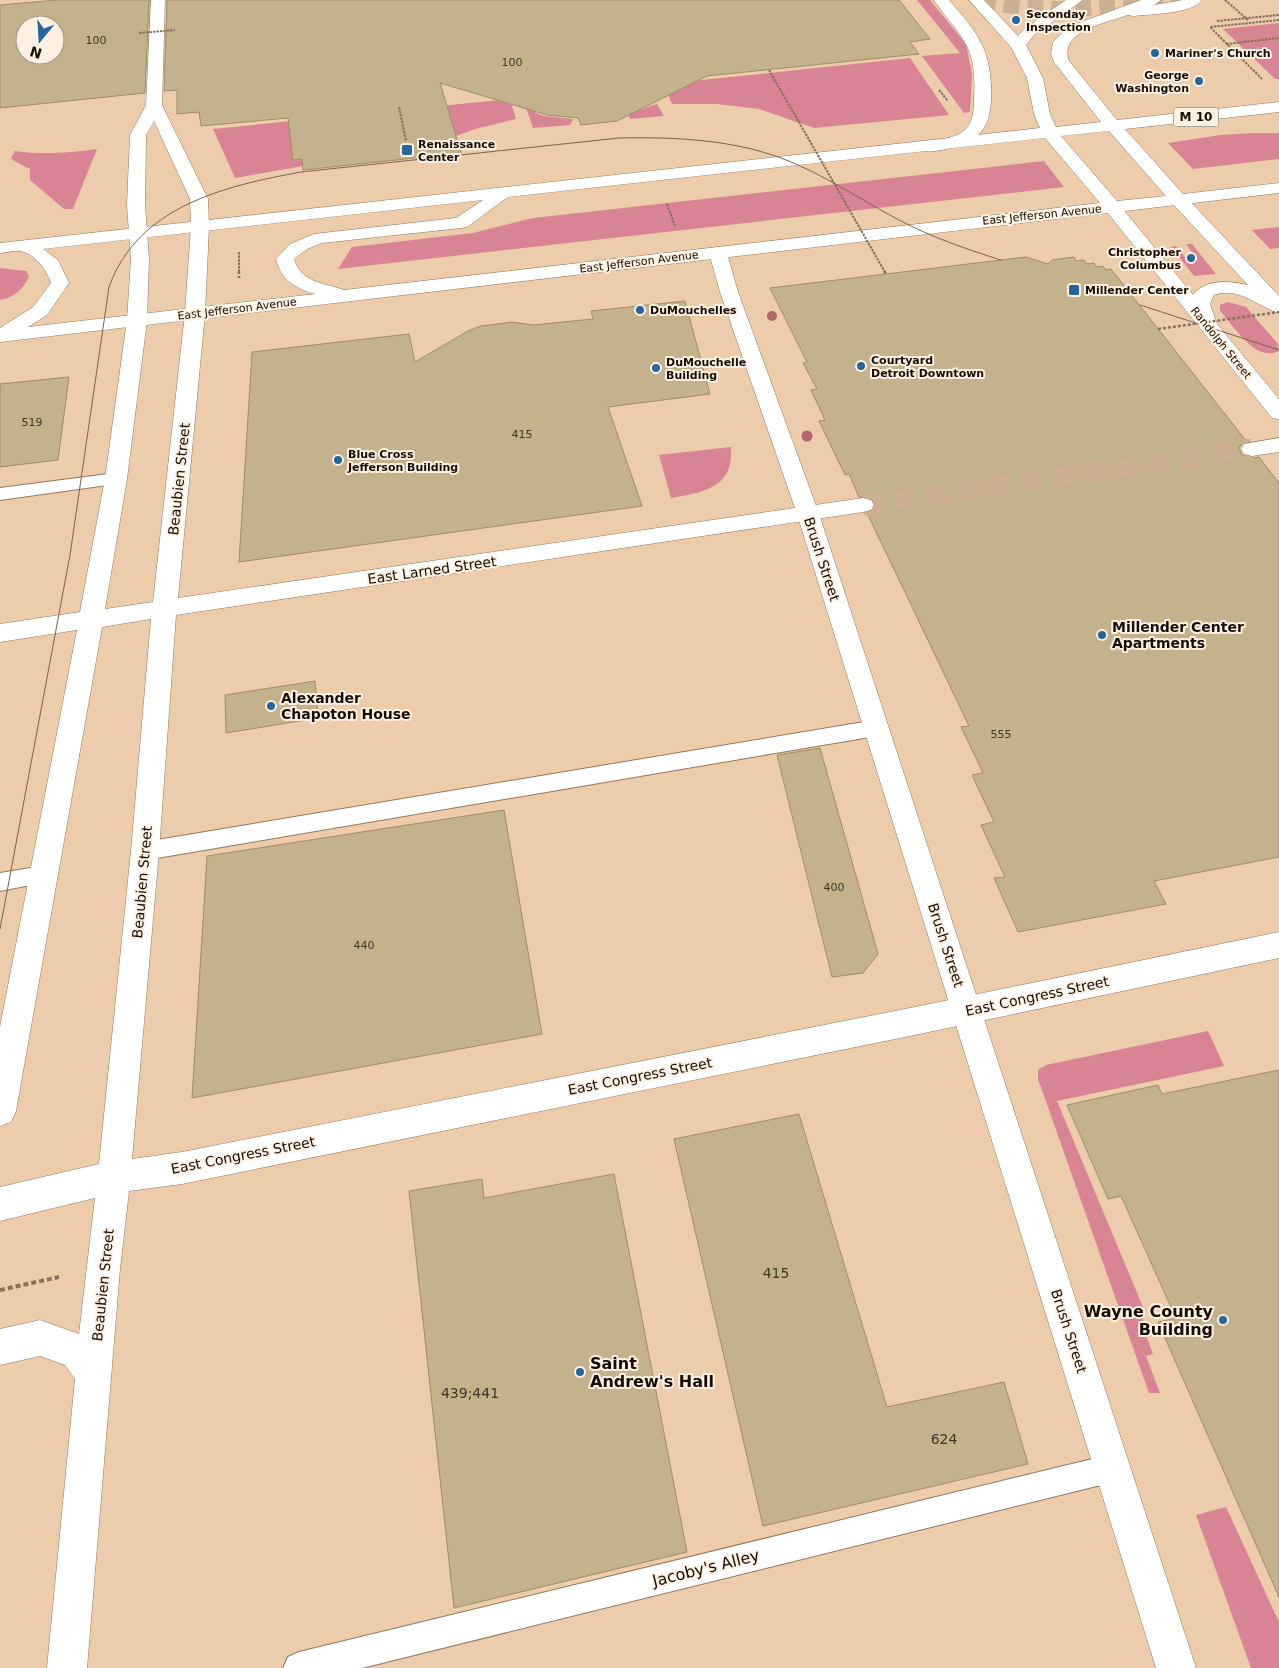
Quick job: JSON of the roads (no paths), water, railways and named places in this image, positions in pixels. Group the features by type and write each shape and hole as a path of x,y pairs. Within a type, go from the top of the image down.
{"main road":[{"name":"Beaubien Street","path":"0,1111 73,722 116,479 137,320 140,259 136,205 138,135 154,105 158,0"},
{"path":"928,147 970,134 978,125 982,112 984,79 979,51 972,38 941,0"},
{"name":"Randolph Street","path":"976,0 993,12 1018,45 1035,78 1042,114 1050,133 1279,413"},
{"path":"1018,45 1030,32 1076,0"},
{"path":"1136,0 1073,30 1065,36 1059,48 1062,62 1113,127 1279,310"},
{"path":"1120,7 1154,0"},
{"path":"1120,7 1175,0"},
{"path":"1120,7 1154,10 1182,6 1195,0"},
{"name":"Beaubien Street","path":"67,1668 103,1269 114,1177 145,851 164,609 193,354 200,226 199,199 154,105"},
{"name":"M 10","path":"1113,127 1279,108"},
{"path":"0,248 1113,127"},
{"name":"East Jefferson Avenue","path":"0,336 1279,188"},
{"path":"346,296 312,287 293,278 287,270 285,259 290,251 301,244 320,238 460,223 504,193"},
{"path":"0,336 40,311 60,283 56,268 45,257 24,246"},
{"name":"Brush Street","path":"718,253 729,292 808,514 1176,1668"},
{"path":"1208,326 1200,305 1203,294 1216,288 1228,287 1246,290 1260,295 1279,310"},
{"path":"1231,355 1248,370 1277,381"},
{"path":"1252,448 1279,444"},
{"name":"East Larned Street","path":"0,633 863,505"},
{"name":"East Congress Street","path":"0,1204 114,1177 191,1166 967,1010 1279,945"},
{"path":"0,1347 40,1338 77,1351 94,1374"}],"lane":[{"path":"0,494 116,479"},
{"path":"145,851 876,728"},
{"path":"0,882 43,875"},
{"name":"Jacoby's Alley","path":"299,1668 1112,1468"}],"tunnel":[{"path":"980,0 1029,8 1054,9 1078,9 1177,0"},
{"path":"863,505 1252,449"}],"tram line":[{"path":"0,929 70,555 109,287 122,259 141,237 162,219 187,204 214,193 243,184 301,172 619,138 701,140 741,147 781,158 826,179 911,226 975,252 1001,260"},
{"path":"1140,305 1279,350"}],"place":[{"name":"Seconday Inspection","path":"1016,20"},
{"name":"Mariner's Church","path":"1155,53"},
{"name":"George Washington","path":"1199,81"},
{"name":"Renaissance Center","path":"407,150"},
{"name":"Christopher Columbus","path":"1191,258"},
{"name":"Millender Center","path":"1074,290"},
{"name":"DuMouchelles","path":"640,310"},
{"name":"Courtyard Detroit Downtown","path":"861,366"},
{"name":"DuMouchelle Building","path":"656,368"},
{"name":"Blue Cross Jefferson Building","path":"338,460"},
{"name":"Millender Center Apartments","path":"1102,635"},
{"name":"Alexander Chapoton House","path":"271,706"},
{"name":"Wayne County Building","path":"1223,1320"},
{"name":"Saint Andrew's Hall","path":"580,1372"}]}
